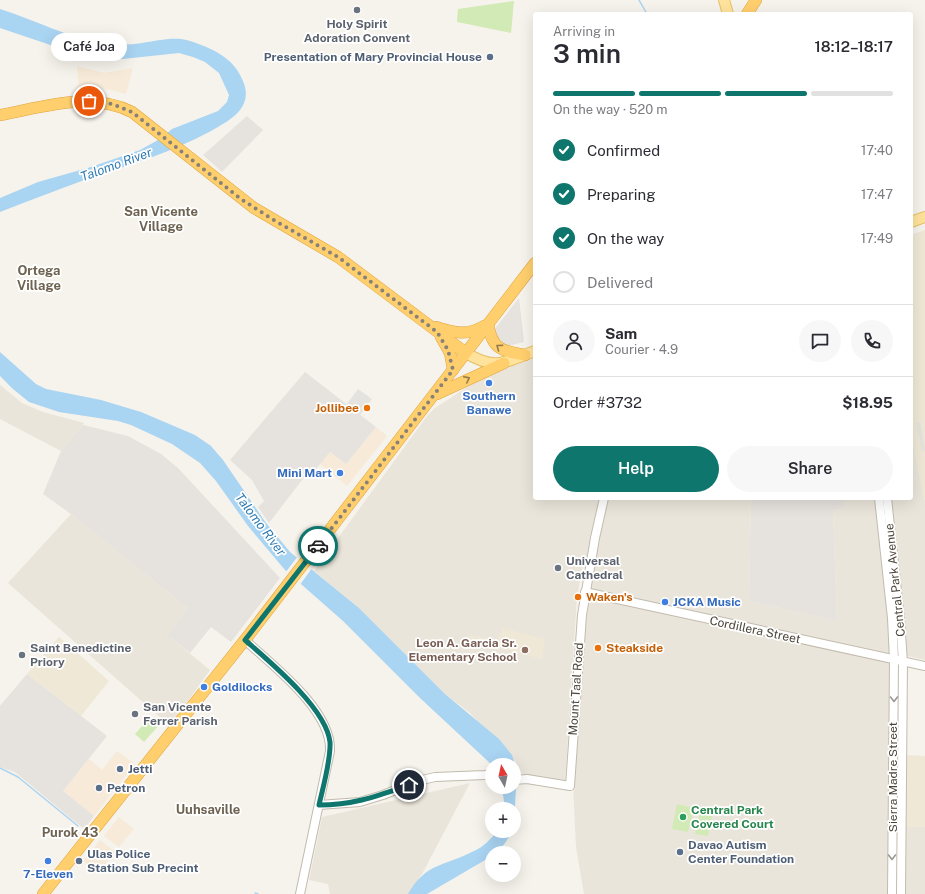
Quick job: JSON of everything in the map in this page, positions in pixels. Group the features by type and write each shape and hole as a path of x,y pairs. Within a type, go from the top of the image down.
{"highway":[{"path":"748,12 756,0"},
{"path":"0,115 68,102 101,101 132,112 254,208 338,257 466,353"},
{"path":"43,894 309,558 533,266"},
{"path":"432,328 464,334 475,331 488,324"},
{"path":"488,324 492,341 498,347 506,352 530,353"},
{"path":"432,328 448,350 453,370"},
{"path":"433,396 504,362"}],"main road":[{"path":"724,0 727,12"},
{"path":"913,221 925,217"},
{"path":"466,353 486,363 497,364 530,353"}],"street":[{"name":"Mount Taal Road","path":"521,778 570,786 576,681 585,592 604,500"},
{"name":"Central Park Avenue","path":"879,500 892,618 894,660"},
{"name":"Central Park Avenue","path":"886,500 900,619 903,662"},
{"name":"Cordillera Street","path":"585,592 925,666"},
{"path":"245,640 291,683 320,718 329,737 330,751 300,894"},
{"name":"Sierra Madre Street","path":"892,894 894,660"},
{"name":"Sierra Madre Street","path":"901,894 903,662"},
{"path":"319,805 338,805 366,800 418,781 435,778 485,776"}],"shaded area":[{"path":"77,66 104,73 133,68 126,94 106,89 79,88"},
{"path":"247,116 263,130 222,172 203,155"},
{"path":"925,230 925,501 913,445 913,234"},
{"path":"519,298 524,342 504,347 501,345 494,330"},
{"path":"533,359 533,500 751,500 749,601 837,621 833,510 843,509 843,500 913,500 913,443 925,501 925,660 891,652 889,894 584,894 576,847 573,785 588,602 594,567 583,565 577,597 565,783 521,773 521,758 512,758 470,713 445,694 359,608 314,571 427,416 435,408 472,384 509,367"},
{"path":"305,372 376,427 346,464 330,452 316,469 312,467 269,523 258,507 264,501 252,480 230,460"},
{"path":"0,385 22,403 43,412 84,423 61,451 0,419"},
{"path":"358,389 372,399 360,415 346,405"},
{"path":"916,422 920,422 925,450 922,451"},
{"path":"83,425 128,436 161,454 178,468 280,578 231,642 211,627 190,653 167,635 188,608 71,514 43,494 61,451"},
{"path":"376,427 387,436 347,486 320,464 330,452 346,464"},
{"path":"751,500 843,500 843,509 833,510 837,621 749,601"},
{"path":"71,514 188,608 167,635 210,670 170,726 8,583"},
{"name":"Leon A. Garcia Sr. Elementary School","path":"502,628 545,639 542,659 469,641 470,635 498,640"},
{"path":"59,637 109,681 81,716 27,674"},
{"path":"27,674 107,736 63,791 94,816 84,829 15,772 0,767 0,706"},
{"path":"117,751 135,764 94,816 63,791 89,759 102,770"},
{"path":"905,755 925,756 925,827 905,827"},
{"path":"470,783 422,874 408,894 330,894 328,884 309,880 322,817"},
{"path":"119,817 134,829 119,847 104,836"},
{"path":"905,827 925,827 925,894 904,894"},
{"path":"100,840 115,852 98,873 83,861"}],"green space":[{"path":"514,1 511,33 457,22 458,9"},
{"path":"150,717 159,725 144,742 135,734"},
{"name":"Central Park Covered Court","path":"677,804 694,808 688,832 672,829"},
{"path":"701,809 713,811 708,836 695,834"}],"water":[{"name":"Talomo River","path":"0,9 79,38 92,41 115,44 138,44 166,39 178,39 198,44 220,54 238,71 245,87 246,94 243,106 227,122 182,145 0,212 0,198 38,182 91,167 140,150 160,139 172,129 218,111 227,102 229,95 219,73 205,62 193,57 179,53 123,59 92,59 0,28"},
{"name":"Talomo River","path":"0,352 36,384 46,389 101,400 141,412 195,435 211,446 223,460 266,523 290,552 359,608 445,694 499,739 513,758 485,758 420,698 343,621 285,570 248,526 216,481 200,463 172,444 131,425 118,421 59,412 29,402 0,376"},
{"path":"503,794 516,794 515,802 504,802"},
{"path":"491,838 508,838 503,846 485,846 485,860 427,894 408,894 422,876 429,870 464,856 478,849"}],"pier":[{"path":"298,556 313,567 299,586 285,573"}],"waterway":[{"path":"639,0 646,12"},
{"path":"0,768 18,777 78,826"}],"way so far":[{"path":"89,101 101,101 112,104 124,108 139,116 228,189 254,208 338,257 437,332 447,346 450,353 453,370 361,492 318,546"}],"place":[{"name":"Holy Spirit Adoration Convent","path":"357,10"},
{"name":"Presentation of Mary Provincial House","path":"490,57"},
{"name":"Café Joa","path":"89,101"},
{"name":"Southern Banawe","path":"489,383"},
{"name":"Jollibee","path":"367,408"},
{"name":"Mini Mart","path":"340,473"},
{"name":"Universal Cathedral","path":"558,568"},
{"name":"Waken's","path":"578,597"},
{"name":"JCKA Music","path":"665,602"},
{"name":"Steakside","path":"598,648"},
{"name":"Leon A. Garcia Sr. Elementary School","path":"525,650"},
{"name":"Saint Benedictine Priory","path":"22,655"},
{"name":"Goldilocks","path":"204,687"},
{"name":"San Vicente Ferrer Parish","path":"135,714"},
{"name":"Jetti","path":"120,769"},
{"name":"Petron","path":"99,788"},
{"name":"Central Park Covered Court","path":"683,817"},
{"name":"Davao Autism Center Foundation","path":"680,852"},
{"name":"7-Eleven","path":"48,861"},
{"name":"Ulas Police Station Sub Precint","path":"79,861"}],"district":[{"name":"San Vicente Village","path":"161,218"},
{"name":"Ortega Village","path":"39,278"},
{"name":"Uuhsaville","path":"208,809"},
{"name":"Purok 43","path":"70,832"}],"route":[{"path":"318,546 245,640 296,688 320,718 326,729 329,737 330,751 319,805 360,802 409,785"}]}
